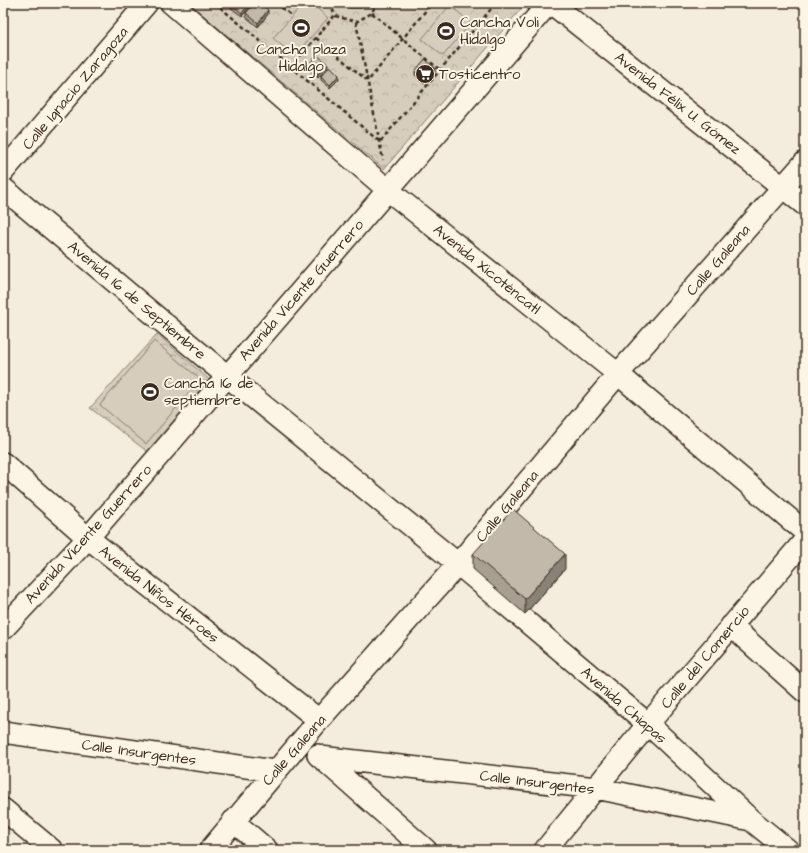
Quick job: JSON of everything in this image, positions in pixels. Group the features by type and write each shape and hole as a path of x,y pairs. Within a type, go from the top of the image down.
{"street":[{"name":"Calle Ignacio Zaragoza","path":"3,172 147,3"},
{"name":"Avenida Xicoténcatl","path":"171,3 388,190 618,374 805,532"},
{"name":"Avenida Vicente Guerrero","path":"3,629 88,538 550,3"},
{"name":"Avenida Félix U. Gómez","path":"550,3 783,186 805,205"},
{"name":"Calle Galeana","path":"210,850 274,772 302,743 319,720 458,564 618,374 805,162"},
{"name":"Avenida 16 de Septiembre","path":"3,188 227,376 458,564"},
{"name":"Avenida Niños Héroes","path":"8,473 319,720"},
{"name":"Calle del Comercio","path":"545,850 648,724 805,540"},
{"name":"Avenida Chiapas","path":"458,564 648,724 751,820 788,850"},
{"path":"731,626 805,692"},
{"name":"Calle Insurgentes","path":"3,732 274,772"},
{"path":"302,743 426,850"},
{"name":"Calle Insurgentes","path":"320,757 596,788 751,820"},
{"path":"3,809 52,850"},
{"path":"233,821 267,850"}],"path":[{"path":"215,3 380,142"},
{"path":"276,3 292,16"},
{"path":"329,3 335,15 356,22 372,13 376,3"},
{"path":"368,81 432,3"},
{"path":"380,142 496,3"},
{"path":"372,13 440,70"},
{"path":"291,67 335,15"},
{"path":"356,22 380,142"},
{"path":"316,38 368,81"}],"green space":[{"path":"189,3 526,3 384,169"},
{"name":"Cancha plaza Hidalgo","path":"304,3 311,3 328,18 294,56 273,38"},
{"name":"Cancha Voli Hidalgo","path":"450,5 471,23 443,56 422,39"},
{"name":"Cancha 16 de septiembre","path":"157,334 212,382 148,452 90,408"},
{"name":"Cancha 16 de septiembre","path":"154,341 200,379 146,444 100,405"}],"building":[{"path":"250,3 242,13 231,4"},
{"path":"255,3 260,3 268,10 258,23 246,13"},
{"path":"317,55 328,64 318,74 308,65"},
{"name":"Tosticentro","path":"425,59 435,68 424,80 415,71"},
{"path":"330,66 339,75 330,85 321,76"},
{"path":"513,509 565,554 525,599 473,554"}],"place":[{"name":"Cancha plaza Hidalgo","path":"301,28"},
{"name":"Cancha Voli Hidalgo","path":"446,31"},
{"name":"Tosticentro","path":"425,74"},
{"name":"Cancha 16 de septiembre","path":"150,392"}]}
